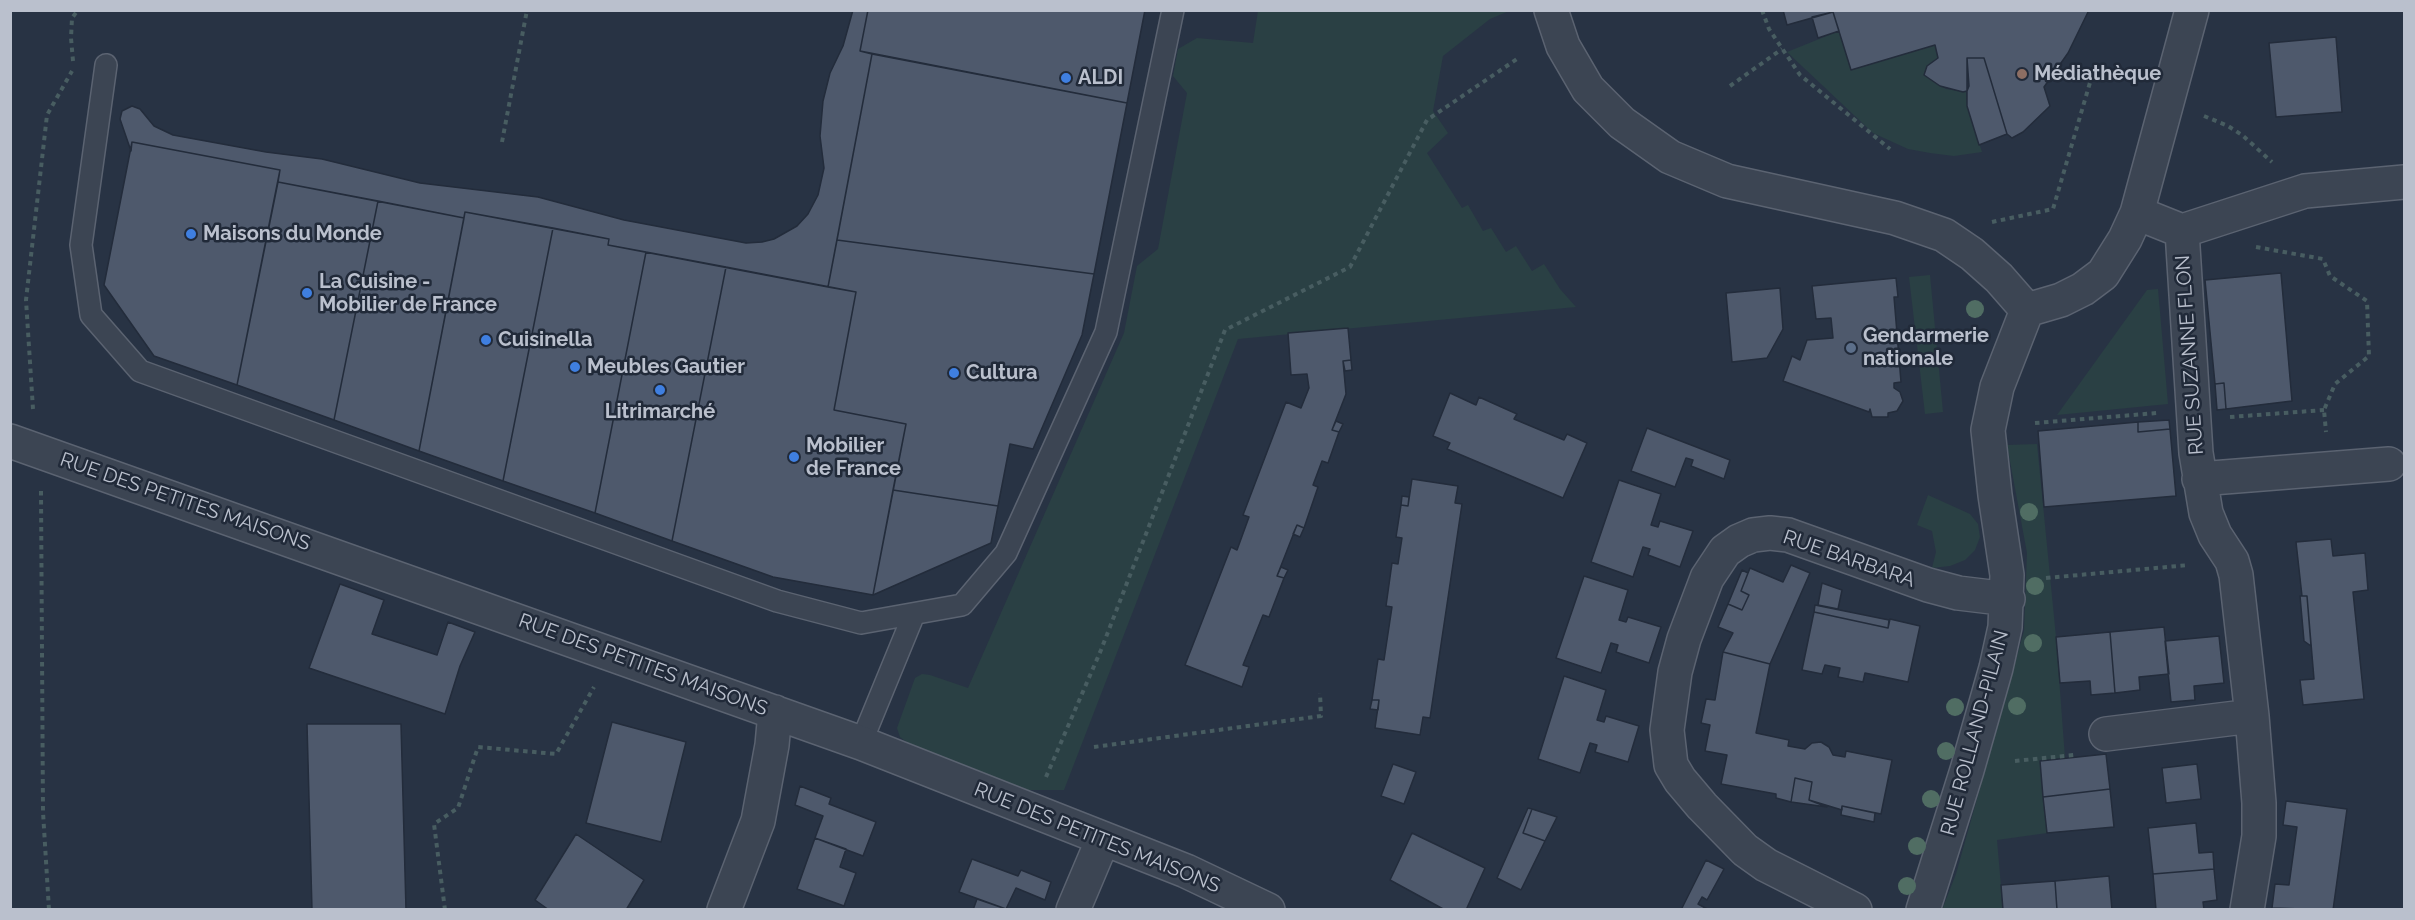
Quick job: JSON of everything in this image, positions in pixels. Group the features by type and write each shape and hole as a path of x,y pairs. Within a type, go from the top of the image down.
{"street":[{"path":"1551,10 1563,46 1588,89 1622,123 1670,157 1726,182 1895,218 1944,235 1972,254 1999,278 2027,310 2061,300 2083,289 2103,274 2131,226 2192,10"},
{"name":"RUE SUZANNE FLON","path":"2131,226 2182,231 2305,191 2404,182"},
{"name":"RUE SUZANNE FLON","path":"2182,231 2199,479 2210,525 2232,561 2239,591 2252,716 2259,803 2259,836 2247,909"},
{"name":"RUE ROLLAND-PILAIN","path":"1923,909 1955,811 1996,668 2005,627 2008,599 2004,545 1988,430 1995,395 2027,310"},
{"name":"RUE DES PETITES MAISONS","path":"23,445 861,743 1186,871 1268,909"},
{"name":"RUE SUZANNE FLON","path":"2199,479 2389,464"},
{"name":"RUE BARBARA","path":"1855,909 1776,870 1745,850 1701,806 1671,765 1666,730 1675,672 1684,639 1707,578 1725,551 1753,535 1770,533 1788,535 1928,585 2008,599"},
{"path":"724,909 758,821 772,745 775,712"},
{"path":"2106,734 2252,716"},
{"path":"1073,909 1103,839"}],"lane":[{"path":"106,65 81,245 91,315 140,371 777,601 861,623 963,605 1006,553 1106,332 1173,10"},
{"path":"861,743 914,614"}],"path":[{"path":"49,909 43,812 41,499 23,445 26,300 47,115 74,67 70,38 72,18 78,10"},
{"path":"502,142 527,10"},
{"path":"1762,10 1769,29 1800,75 1890,149"},
{"path":"1730,86 1782,49"},
{"path":"1031,811 1101,650 1225,330 1350,267 1427,120 1520,57"},
{"path":"1953,241 1962,228 2053,209 2096,62"},
{"path":"2204,116 2242,135 2267,159 2317,190"},
{"path":"2253,247 2323,259 2330,276 2367,301 2369,356 2335,384 2325,410 2329,469"},
{"path":"2046,578 2232,561"},
{"path":"444,909 434,824 458,808 478,747 556,754 593,689 610,653"},
{"path":"1094,747 1321,716 1320,693"},
{"path":"2016,761 2100,752 2106,734"}],"green space":[{"path":"1258,11 1509,11 1490,19 1443,56 1433,111 1448,133 1427,153 1462,208 1468,205 1483,231 1491,228 1506,252 1516,246 1532,271 1544,264 1560,289 1576,307 1238,339 1064,790 1027,790 908,743 900,737 897,728 915,678 922,674 968,688 1124,333 1137,266 1158,249 1187,93 1173,76 1178,49 1197,38 1253,43"},
{"path":"1839,31 1851,70 1935,45 1938,58 1927,66 1924,75 1946,89 1966,92 1967,106 1982,152 1954,156 1930,153 1908,149 1873,133 1787,52"},
{"path":"1930,275 1943,412 1925,414 1909,277"},
{"path":"2158,289 2168,404 2057,415 2147,290"},
{"path":"2037,444 2065,758 2040,761 2047,833 1997,840 2003,909 1942,910 1956,874 2024,631 2027,553 2007,445"},
{"path":"1928,495 1970,514 1978,524 1980,537 1975,550 1965,560 1950,566 1932,568 1936,552 1932,531 1917,525"}],"building":[{"path":"853,10 868,10 860,51 872,54 828,287 608,245 609,239 465,212 464,218 278,182 280,170 132,142 131,151 120,119 122,111 132,106 140,109 154,126 173,135 266,152 322,159 420,183 538,197 624,220 746,243 762,242 774,239 797,226 808,214 818,195 824,168 820,136 823,101 830,73 843,46"},
{"name":"ALDI","path":"868,10 1145,10 1127,103 860,51"},
{"name":"Médiathèque","path":"1783,10 2089,10 2068,53 2044,87 2050,106 2023,132 2012,138 2007,134 1984,58 1967,58 1969,86 1967,91 1963,92 1940,86 1924,75 1927,66 1938,58 1935,45 1851,70 1833,12 1787,25"},
{"path":"1833,12 1839,31 1818,38 1812,17"},
{"path":"2336,37 2342,112 2276,117 2269,43"},
{"path":"872,54 1127,103 1094,274 837,240"},
{"path":"1967,58 1984,58 2007,134 1979,145 1967,106"},
{"name":"Maisons du Monde","path":"132,142 280,170 237,385 154,356 104,285"},
{"name":"La Cuisine - Mobilier de France","path":"278,182 378,201 334,420 237,385"},
{"path":"378,201 464,218 419,451 334,420"},
{"name":"Cuisinella","path":"465,212 553,228 503,481 419,451"},
{"name":"Meubles Gautier","path":"553,228 609,239 608,245 646,252 595,513 503,481"},
{"name":"Cultura","path":"837,240 1094,274 1082,335 1033,449 1010,444 998,506 893,490 906,424 834,410 856,292 828,287"},
{"name":"Litrimarché","path":"646,252 726,267 672,541 595,513"},
{"name":"Mobilier de France","path":"726,267 856,292 834,410 906,424 873,595 773,577 672,541"},
{"path":"2281,273 2292,401 2226,409 2224,383 2215,384 2205,280"},
{"name":"Gendarmerie nationale","path":"1896,278 1898,297 1894,297 1901,382 1894,383 1894,388 1900,392 1903,401 1897,411 1888,413 1888,417 1872,417 1870,409 1869,412 1783,381 1792,356 1800,360 1807,340 1833,338 1831,318 1816,319 1812,286"},
{"path":"1780,288 1783,329 1767,358 1732,362 1726,293"},
{"path":"1348,328 1351,360 1343,361 1346,394 1332,430 1339,432 1328,463 1322,461 1313,485 1318,487 1304,528 1297,525 1277,576 1284,578 1269,617 1263,615 1243,665 1249,667 1242,687 1185,665 1231,547 1237,550 1249,517 1243,515 1286,402 1301,408 1309,388 1307,374 1291,375 1288,333"},
{"path":"1351,360 1352,370 1345,371 1343,361"},
{"path":"2224,383 2226,409 2217,410 2215,384"},
{"path":"1450,393 1476,405 1479,397 1517,414 1514,419 1564,440 1567,434 1587,443 1563,498 1447,449 1450,443 1433,436"},
{"path":"2169,420 2170,429 2138,432 2138,422"},
{"path":"1336,421 1343,424 1339,432 1332,430"},
{"path":"2138,422 2138,432 2170,429 2176,496 2044,507 2038,431"},
{"path":"1647,428 1730,460 1724,479 1691,466 1693,460 1686,458 1675,487 1631,471"},
{"path":"1412,479 1458,486 1455,503 1462,504 1430,718 1423,717 1420,735 1375,728 1379,700 1372,700 1378,659 1384,660 1392,607 1386,606 1392,563 1398,564 1402,538 1396,537 1401,505 1408,506"},
{"path":"1619,480 1661,494 1651,525 1658,527 1660,521 1693,531 1680,567 1648,555 1650,549 1643,547 1633,577 1591,562"},
{"path":"893,490 998,506 991,543 873,595"},
{"path":"1402,496 1409,497 1408,506 1401,505"},
{"path":"1297,525 1304,528 1300,537 1293,534"},
{"path":"2331,539 2333,556 2365,553 2368,590 2353,592 2364,699 2303,705 2300,680 2314,679 2307,596 2302,596 2296,542"},
{"path":"1791,565 1810,573 1770,664 1723,652 1733,633 1718,627 1728,604 1742,610 1749,595 1741,591 1750,568 1783,582"},
{"path":"1281,567 1288,570 1284,578 1277,576"},
{"path":"1742,570 1748,573 1741,591 1749,595 1742,610 1728,604"},
{"path":"1584,576 1628,590 1619,620 1626,622 1628,617 1661,627 1649,663 1616,652 1618,645 1611,643 1601,673 1556,658"},
{"path":"1822,583 1842,590 1838,609 1818,605"},
{"path":"340,584 384,600 372,634 437,655 448,622 475,632 460,666 445,714 309,668"},
{"path":"2300,596 2307,596 2311,646 2304,641"},
{"path":"1815,605 1889,620 1888,628 1814,612"},
{"path":"1814,612 1888,628 1890,619 1920,626 1908,682 1865,673 1863,682 1838,677 1840,668 1825,665 1822,674 1802,670"},
{"path":"2164,627 2169,674 2139,677 2140,690 2115,693 2110,632"},
{"path":"2110,632 2115,693 2091,695 2090,681 2060,683 2056,637"},
{"path":"2219,636 2224,683 2194,686 2195,700 2171,702 2165,641"},
{"path":"1723,652 1770,664 1756,733 1789,740 1788,746 1805,749 1812,743 1821,742 1829,747 1833,755 1845,757 1846,751 1892,760 1881,814 1842,806 1842,810 1809,800 1812,782 1795,778 1791,802 1776,798 1776,794 1721,784 1727,755 1705,751 1710,725 1701,723 1706,699 1715,700"},
{"path":"1564,676 1606,690 1597,720 1604,722 1606,716 1639,726 1628,762 1595,752 1597,745 1590,743 1580,773 1538,759"},
{"path":"1372,700 1379,700 1378,710 1370,709"},
{"path":"612,722 686,742 661,842 586,823"},
{"path":"307,724 401,724 406,910 312,910"},
{"path":"2106,754 2110,789 2043,797 2040,761"},
{"path":"1393,764 1416,772 1404,804 1381,796"},
{"path":"2197,764 2201,799 2166,803 2162,768"},
{"path":"1795,778 1812,782 1809,800 1827,807 1791,802"},
{"path":"800,786 831,798 829,804 876,822 863,856 815,838 823,816 795,805"},
{"path":"2110,789 2114,827 2047,833 2043,797"},
{"path":"2286,801 2347,809 2333,910 2272,908 2275,884 2289,885 2297,827 2283,825"},
{"path":"1842,806 1875,813 1874,822 1841,815"},
{"path":"1528,808 1532,809 1523,833 1545,841 1521,890 1497,878"},
{"path":"1532,809 1557,817 1545,841 1523,833"},
{"path":"2196,823 2199,853 2213,852 2214,869 2153,874 2148,828"},
{"path":"1412,833 1485,868 1466,910 1445,910 1390,880"},
{"path":"576,834 644,880 626,910 549,910 535,900"},
{"path":"815,838 846,849 840,867 856,873 844,906 797,889"},
{"path":"972,859 1018,876 1021,870 1051,882 1045,900 1016,888 1006,909 959,892"},
{"path":"1706,860 1724,869 1707,900 1702,897 1698,904 1709,910 1681,910"},
{"path":"2214,869 2217,900 2203,902 2204,910 2156,910 2153,874"},
{"path":"2109,876 2112,910 2057,910 2055,881"},
{"path":"2055,881 2057,910 2003,910 2001,885"},
{"path":"977,899 1006,909 1006,910 973,910"}],"place":[{"name":"Médiathèque","path":"2022,74"},
{"name":"ALDI","path":"1066,78"},
{"name":"Maisons du Monde","path":"191,234"},
{"name":"La Cuisine - Mobilier de France","path":"307,293"},
{"name":"Cuisinella","path":"486,340"},
{"name":"Gendarmerie nationale","path":"1851,348"},
{"name":"Meubles Gautier","path":"575,367"},
{"name":"Cultura","path":"954,373"},
{"name":"Litrimarché","path":"660,390"},
{"name":"Mobilier de France","path":"794,457"}]}
